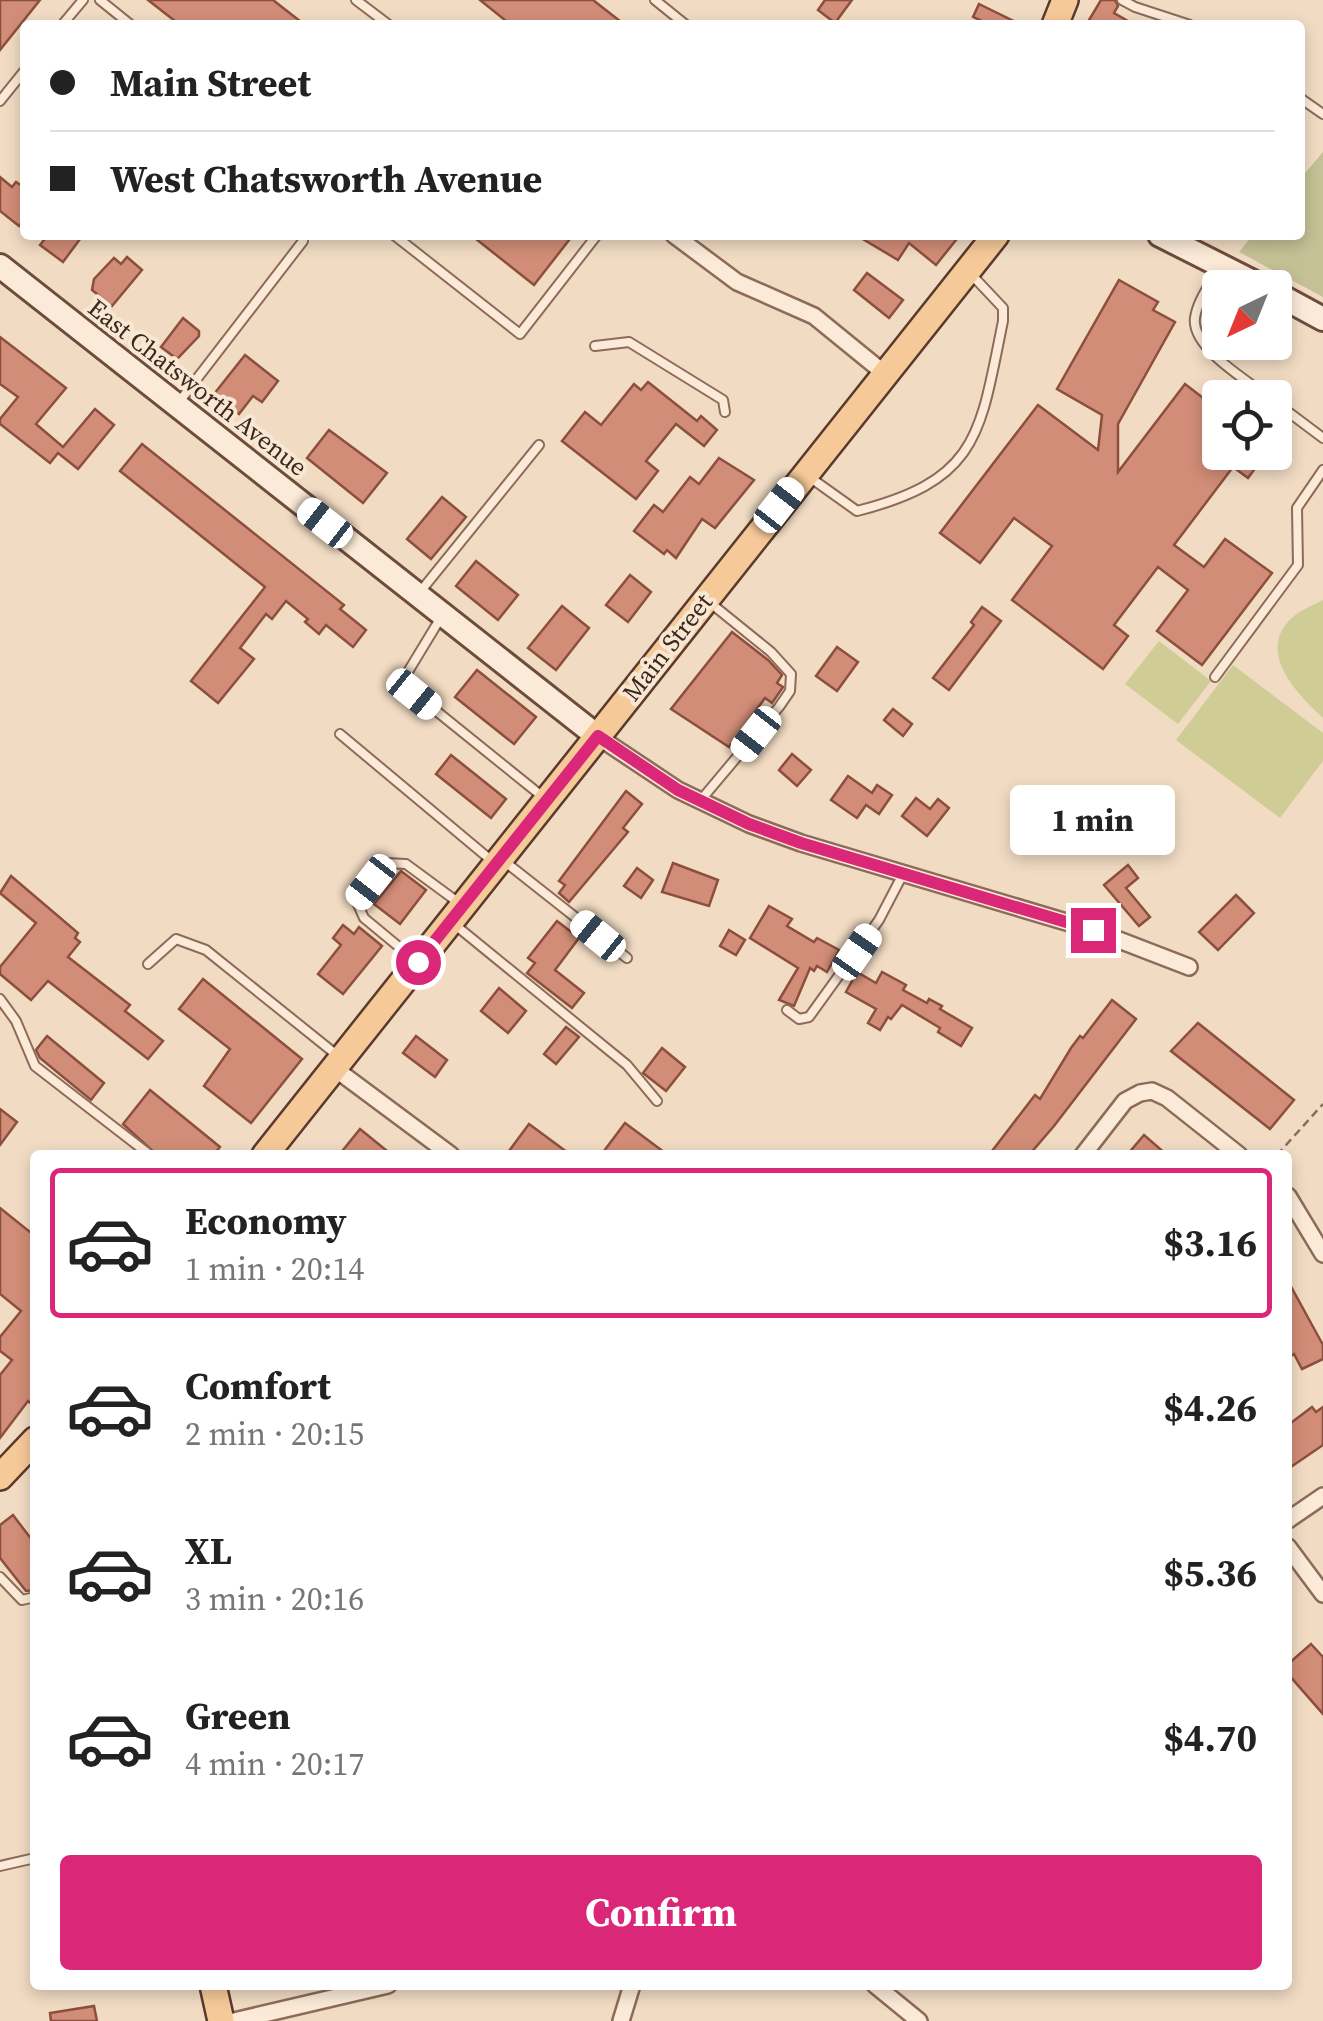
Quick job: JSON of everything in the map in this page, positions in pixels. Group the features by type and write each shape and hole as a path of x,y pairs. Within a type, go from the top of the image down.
{"main road":[{"name":"Main Street","path":"269,1150 992,240"},
{"path":"15,1469 30,1447"},
{"path":"214,1990 222,2021"}],"street":[{"path":"681,240 736,282 814,316 884,373"},
{"path":"1171,240 1233,270"},
{"name":"East Chatsworth Avenue","path":"0,266 598,736"},
{"path":"1292,302 1323,319"},
{"path":"598,736 700,801 801,843 1093,930 1189,967"},
{"path":"338,1063 444,1150"},
{"path":"1087,1150 1126,1102 1140,1092 1152,1091 1168,1098 1233,1150"},
{"path":"1292,1203 1323,1254"},
{"path":"1292,1517 1323,1496"},
{"path":"1292,1552 1323,1594"},
{"path":"234,2021 367,1990"},
{"path":"621,2021 630,1990"},
{"path":"881,1990 919,2021"}],"lane":[{"path":"66,20 82,0"},
{"path":"356,0 383,20"},
{"path":"655,0 680,20"},
{"path":"1122,0 1175,20"},
{"path":"105,2 125,20"},
{"path":"0,101 20,76"},
{"path":"400,240 520,334 593,240"},
{"path":"177,406 304,241"},
{"path":"1222,264 1199,306 1196,331 1213,354 1246,380"},
{"path":"804,474 857,512 926,488 956,462 982,422 1002,322 1002,308 994,295 967,270"},
{"path":"595,346 620,342 640,346 723,400 725,412"},
{"path":"1292,415 1323,438"},
{"path":"417,596 539,446"},
{"path":"1215,677 1298,564 1297,508 1323,470"},
{"path":"700,801 779,707 790,691 792,674 705,599"},
{"path":"442,615 406,675 414,694 547,800"},
{"path":"340,734 627,958"},
{"path":"418,962 364,918 356,900 385,863 406,864 456,914 627,1065 657,1101"},
{"path":"787,1010 799,1019 809,1017 879,920 904,874"},
{"path":"148,964 176,939 206,950 338,1063"},
{"path":"0,999 16,1021 35,1066 144,1150"},
{"path":"0,1577 22,1600 30,1599"},
{"path":"0,1866 30,1859"}],"path":[{"path":"1281,1150 1323,1104"}],"shaded area":[{"path":"1323,152 1323,297 1292,280 1292,270 1273,270 1239,252 1249,240 1305,240 1305,173"},
{"path":"1323,600 1323,718 1291,684 1278,657 1278,643 1294,616"},
{"path":"1159,641 1211,681 1178,724 1125,684"},
{"path":"1233,665 1323,733 1323,761 1280,818 1176,740"}],"building":[{"path":"0,0 40,0 20,20 0,50"},
{"path":"148,0 273,0 299,20 174,20"},
{"path":"480,0 593,0 619,20 505,20"},
{"path":"825,0 852,0 837,20 818,10"},
{"path":"1101,0 1115,0 1118,6 1114,13 1126,20 1089,20"},
{"path":"979,4 1012,20 979,20 973,17"},
{"path":"0,177 12,187 16,182 20,185 20,225 0,211"},
{"path":"44,240 79,240 63,262 40,245"},
{"path":"477,240 569,240 534,285"},
{"path":"864,240 956,240 936,265 909,243 898,260"},
{"path":"127,257 142,270 112,306 92,290 94,279 114,258 121,264"},
{"path":"867,273 903,300 889,318 854,290"},
{"path":"1119,280 1158,302 1153,310 1175,322 1118,424 1118,472 1185,384 1202,397 1202,470 1231,470 1174,545 1204,567 1225,539 1272,573 1202,665 1157,631 1188,590 1158,567 1114,625 1128,636 1103,669 1012,600 1052,546 1014,518 980,563 940,533 1038,405 1098,450 1102,415 1057,389"},
{"path":"183,318 199,331 199,336 177,359 161,347"},
{"path":"0,337 66,388 36,424 63,447 95,409 114,425 78,469 58,453 50,463 0,424 18,397 0,384"},
{"path":"245,355 278,381 262,402 253,396 239,414 214,394"},
{"path":"648,382 697,421 701,416 717,430 704,446 676,424 646,461 658,471 636,499 562,441 585,412 601,425 634,384 641,390"},
{"path":"329,430 387,473 363,503 307,458"},
{"path":"142,444 344,605 340,609 366,630 353,647 326,625 319,634 286,601 272,619 266,614 240,648 254,659 218,703 191,681 265,587 120,471"},
{"path":"719,458 754,480 715,528 702,519 676,558 667,550 664,554 634,531 654,505 663,512 690,477 699,484"},
{"path":"1237,470 1254,470 1248,478"},
{"path":"442,497 466,517 431,559 407,539"},
{"path":"476,561 518,595 498,620 456,586"},
{"path":"630,575 651,592 628,622 606,605"},
{"path":"562,606 589,628 556,670 528,648"},
{"path":"982,607 1001,621 949,690 933,678 974,625 971,622"},
{"path":"732,632 782,675 777,683 783,687 772,703 765,698 729,747 671,709"},
{"path":"837,647 858,662 837,691 816,676"},
{"path":"477,670 536,717 514,744 455,697"},
{"path":"893,709 912,724 903,736 884,720"},
{"path":"792,754 811,770 797,786 779,770"},
{"path":"451,755 506,799 491,818 436,774"},
{"path":"848,776 872,793 877,785 892,795 879,814 866,805 857,818 831,800"},
{"path":"626,791 642,804 623,828 628,832 569,902 559,893 565,885 559,881"},
{"path":"916,798 930,809 938,799 949,808 927,836 902,816"},
{"path":"673,863 718,880 709,906 662,892"},
{"path":"1128,865 1138,878 1126,888 1150,917 1139,926 1104,885"},
{"path":"637,868 653,880 641,898 624,886"},
{"path":"401,871 426,890 400,924 374,904"},
{"path":"11,876 78,933 75,938 80,942 68,957 130,1005 125,1011 163,1041 148,1059 48,981 31,1000 0,974 0,967 36,923 0,893"},
{"path":"1236,895 1254,913 1218,950 1199,932"},
{"path":"769,906 792,919 787,926 814,942 817,938 839,950 827,972 817,966 814,971 810,968 794,1006 779,1000 798,968 750,938"},
{"path":"557,921 579,938 555,970 584,993 572,1008 527,973 535,963 528,958"},
{"path":"343,925 354,934 359,927 382,946 343,994 318,974 341,945 333,938"},
{"path":"729,930 745,940 736,955 720,946"},
{"path":"857,972 876,983 882,972 906,985 903,990 942,1006 940,1009 972,1028 961,1046 902,1005 880,1030 868,1023 876,1009 846,992"},
{"path":"203,979 302,1059 251,1123 204,1086 230,1049 179,1009"},
{"path":"499,988 526,1011 508,1033 481,1011"},
{"path":"1112,1000 1136,1019 1033,1150 993,1150 1035,1095 1040,1099 1071,1048 1080,1036 1083,1038"},
{"path":"1198,1023 1294,1100 1270,1129 1171,1051"},
{"path":"566,1027 579,1037 556,1064 544,1054"},
{"path":"47,1036 104,1083 91,1100 40,1058 36,1050"},
{"path":"416,1036 447,1060 435,1077 403,1053"},
{"path":"662,1048 685,1067 666,1091 643,1073"},
{"path":"150,1090 220,1147 152,1150 123,1124"},
{"path":"0,1109 17,1122 0,1145"},
{"path":"625,1123 661,1150 605,1150"},
{"path":"529,1124 564,1150 510,1150"},
{"path":"360,1129 386,1150 343,1150"},
{"path":"1144,1135 1161,1150 1131,1150"},
{"path":"0,1208 30,1232 30,1403 0,1438 0,1375 12,1360 0,1351 0,1337 21,1311 0,1294"},
{"path":"1292,1288 1323,1345 1323,1359 1302,1369 1294,1354"},
{"path":"1312,1407 1316,1412 1323,1407 1323,1445 1292,1466 1292,1422"},
{"path":"13,1515 30,1537 30,1591 26,1591 0,1558 0,1525"},
{"path":"1311,1644 1323,1657 1323,1714 1292,1679 1292,1661"},
{"path":"94,2006 97,2021 51,2021 50,2013"}],"route":[{"path":"418,962 598,736 678,790 749,824 1093,930"}]}
